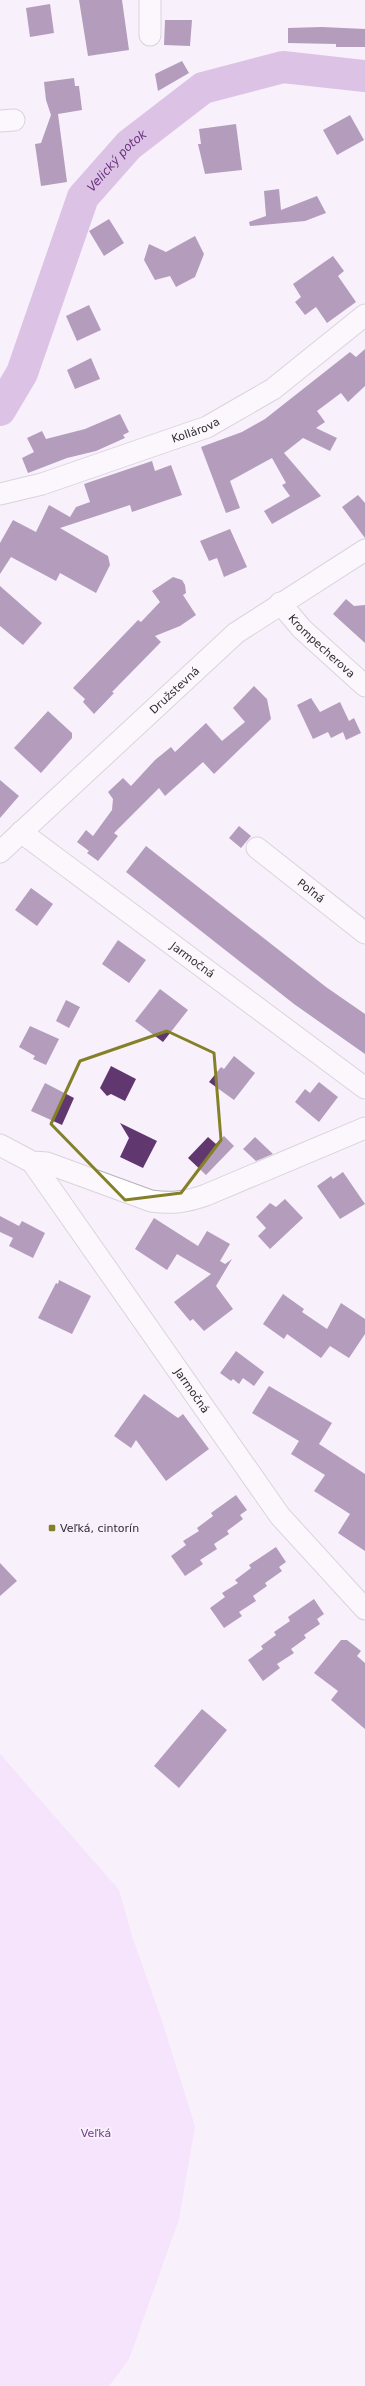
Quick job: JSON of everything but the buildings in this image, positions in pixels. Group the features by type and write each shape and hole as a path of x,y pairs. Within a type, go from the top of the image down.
{"street":[{"path":"150,0 150,35"},
{"name":"Kollárova","path":"0,494 42,484 207,426 273,389 365,315"},
{"name":"Družstevná","path":"0,852 236,633 280,603 365,550"},
{"name":"Krompecherova","path":"280,603 302,629 365,686"},
{"name":"Jarmočná","path":"21,832 365,1088"},
{"name":"Poľná","path":"256,848 365,932"},
{"name":"Jarmočná","path":"0,1145 32,1162 47,1164 151,1201 167,1203 186,1202 365,1128"},
{"name":"Jarmočná","path":"32,1162 280,1516 365,1609"}],"highlighted area":[{"path":"167,1031 214,1053 221,1140 181,1193 125,1200 51,1124 80,1061"}],"green space":[{"name":"Veľká","path":"0,1754 119,1890 133,1939 161,2018 195,2126 179,2219 129,2359 109,2386 0,2386"}],"waterway":[{"name":"Velický potok","path":"0,410 22,373 83,197 129,145 203,88 283,67 365,76"}],"place":[{"name":"Veľká, cintorín","path":"52,1528"}]}
